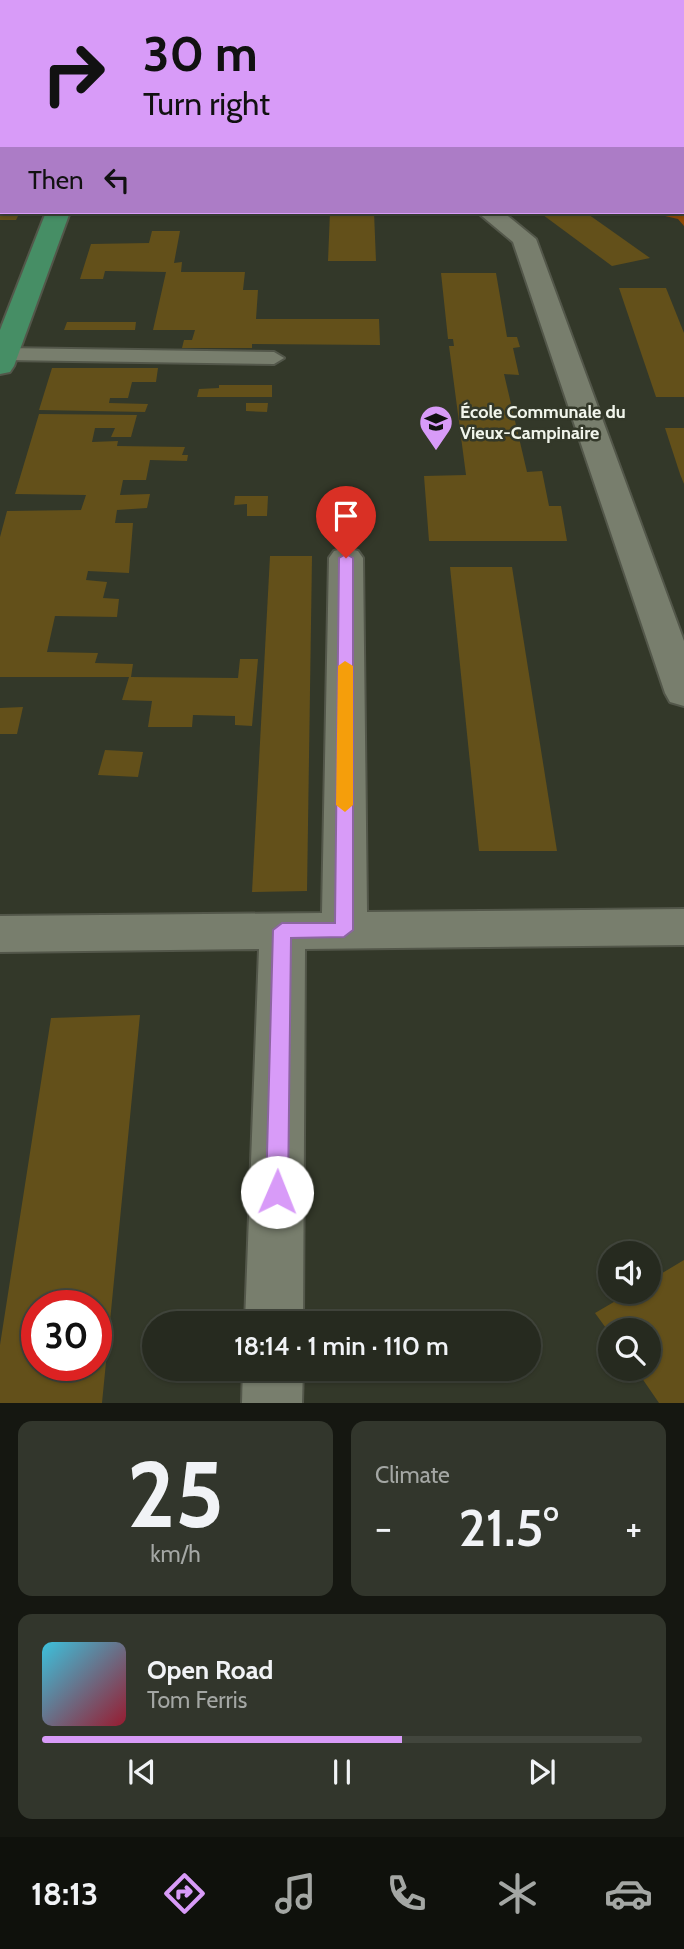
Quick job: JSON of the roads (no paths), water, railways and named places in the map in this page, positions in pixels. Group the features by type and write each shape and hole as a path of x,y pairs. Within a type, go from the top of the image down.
{"main road":[{"path":"2,360 57,214"}],"street":[{"path":"492,214 524,239 684,693"},
{"path":"344,930 346,558"},
{"path":"0,934 684,927"},
{"path":"274,1311 282,930"},
{"path":"272,1403 273,1381"}],"lane":[{"path":"2,360 274,358"}],"place":[{"name":"École Communale du Vieux-Campinaire","path":"436,452"}]}
